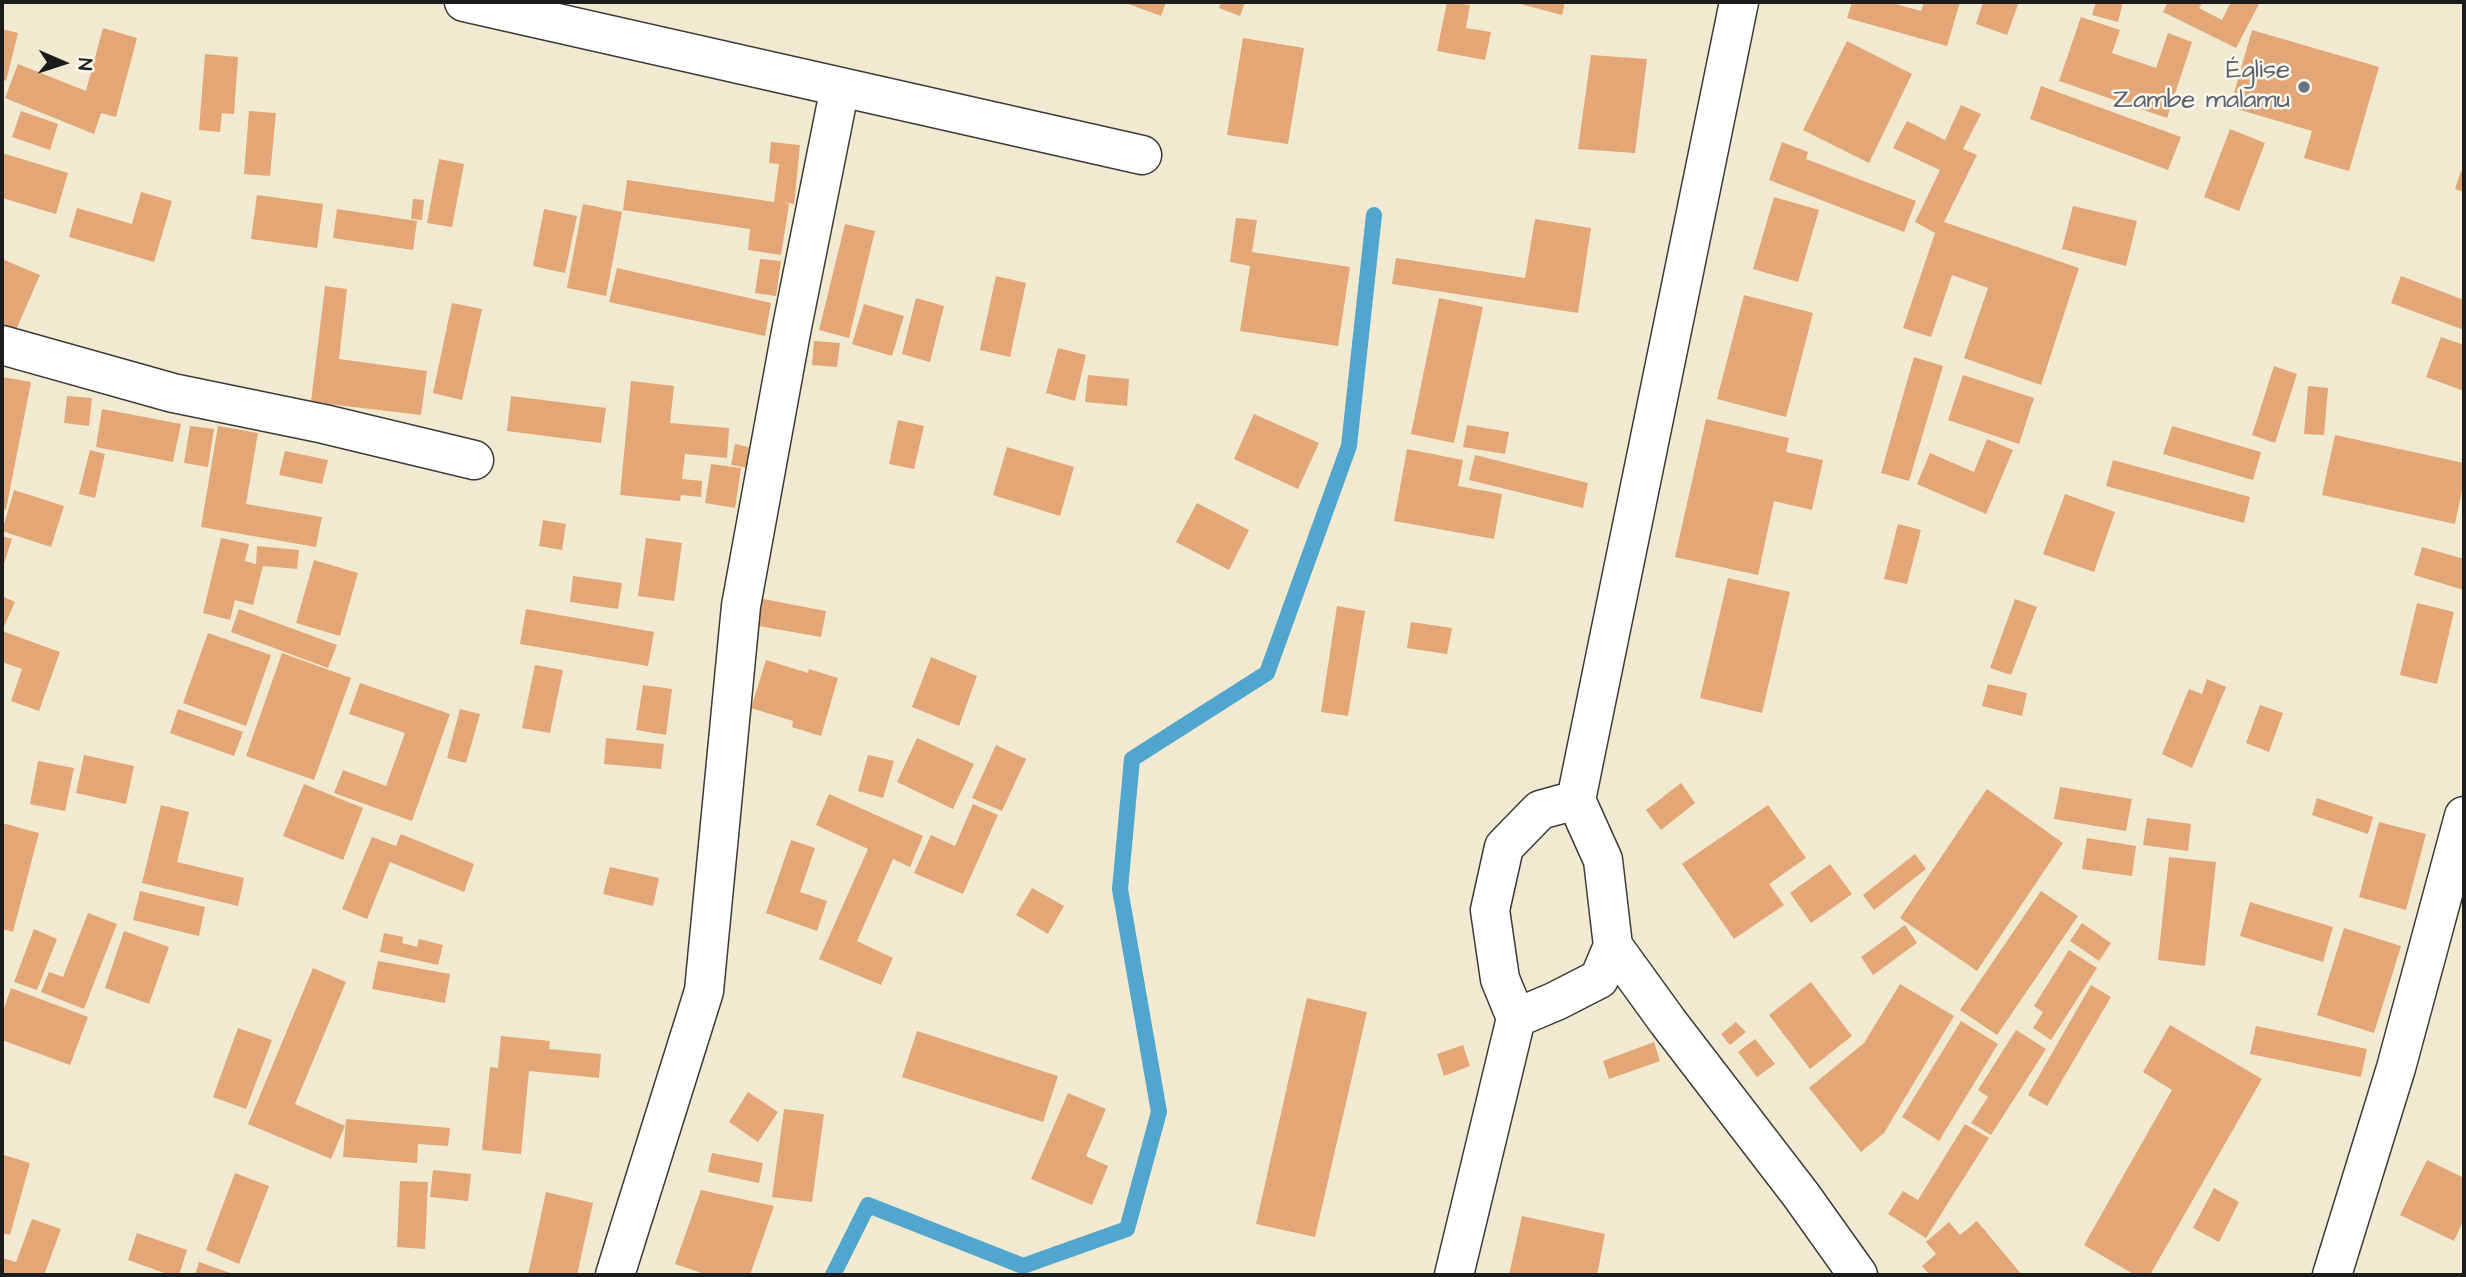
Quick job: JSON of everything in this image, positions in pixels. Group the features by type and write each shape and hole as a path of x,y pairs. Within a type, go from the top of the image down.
{"street":[{"path":"464,2 1142,155"},
{"path":"1739,2 1576,800 1603,860 1613,946 1858,1275"},
{"path":"615,1275 704,991 741,606 791,332 840,87"},
{"path":"2,345 173,393 324,424 474,460"},
{"path":"1454,1275 1516,1018 1500,979 1490,910 1504,847 1539,810 1576,800"},
{"path":"2332,1275 2396,1068 2464,816"},
{"path":"1516,1018 1556,1002 1599,979 1613,946"}],"building":[{"path":"1123,2 1166,2 1161,16"},
{"path":"1221,2 1245,2 1240,16 1219,8"},
{"path":"1447,2 1470,5 1466,28 1491,32 1485,60 1437,51"},
{"path":"1513,2 1565,2 1562,15"},
{"path":"1852,2 1888,2 1921,11 1924,2 1960,2 1947,46 1847,18"},
{"path":"1983,2 2019,2 2007,35 1976,24"},
{"path":"2096,2 2123,2 2118,22 2092,15"},
{"path":"2168,2 2203,2 2199,8 2222,20 2231,2 2260,2 2236,48 2163,12"},
{"path":"2081,17 2120,30 2112,53 2156,68 2168,33 2192,42 2167,118 2059,81"},
{"path":"103,28 137,38 116,117 101,113 94,134 5,98 18,64 86,91"},
{"path":"2,29 18,33 6,81 2,79"},
{"name":"Église Zambe malamu","path":"2252,30 2379,67 2349,171 2304,158 2312,131 2230,107"},
{"path":"1243,38 1304,48 1288,144 1227,135"},
{"path":"1847,41 1912,74 1869,163 1803,130"},
{"path":"205,54 238,57 234,114 222,113 220,132 199,130"},
{"path":"1591,55 1647,59 1635,153 1578,149"},
{"path":"2041,86 2181,137 2168,170 2030,119"},
{"path":"1961,105 1981,114 1963,149 1977,155 1944,222 2079,268 2041,385 1964,358 1988,288 1952,275 1931,337 1903,328 1935,233 1915,222 1940,170 1893,148 1907,121 1945,140"},
{"path":"21,111 58,124 50,150 12,137"},
{"path":"249,111 276,113 270,176 244,174"},
{"path":"2230,129 2265,143 2239,211 2204,197"},
{"path":"771,142 800,145 794,204 782,202 789,204 781,255 748,250 750,229 623,210 627,180 774,202 779,164 769,163"},
{"path":"1782,142 1808,152 1806,159 1916,201 1904,232 1769,180"},
{"path":"2,153 68,173 56,214 2,198"},
{"path":"439,159 464,164 452,227 427,223"},
{"path":"2461,171 2464,172 2464,192 2455,189"},
{"path":"141,192 172,201 154,262 69,237 77,208 132,224"},
{"path":"257,195 323,204 317,248 251,239"},
{"path":"1774,197 1819,210 1798,282 1753,269"},
{"path":"413,199 424,200 422,220 411,219"},
{"path":"583,204 622,212 606,296 567,288"},
{"path":"2073,206 2137,221 2126,266 2062,249"},
{"path":"337,209 417,221 413,250 333,238"},
{"path":"544,209 577,216 565,273 533,266"},
{"path":"1236,218 1257,220 1252,252 1350,267 1338,346 1240,331 1250,266 1230,262"},
{"path":"1535,219 1591,228 1578,313 1392,284 1396,258 1525,278"},
{"path":"845,224 875,231 849,338 819,330"},
{"path":"2,259 40,275 16,330 2,324"},
{"path":"760,259 781,261 776,296 755,293"},
{"path":"617,268 771,303 765,336 609,302"},
{"path":"996,276 1026,283 1010,357 980,350"},
{"path":"2401,276 2464,300 2464,330 2391,303"},
{"path":"325,286 347,289 339,359 427,371 421,415 311,402"},
{"path":"1744,295 1813,313 1786,417 1717,399"},
{"path":"916,298 944,306 930,362 902,354"},
{"path":"1439,298 1483,307 1454,443 1411,434"},
{"path":"452,303 482,309 462,400 433,393"},
{"path":"864,304 904,316 892,356 852,344"},
{"path":"2441,337 2464,345 2464,391 2426,377"},
{"path":"814,341 840,343 837,367 812,365"},
{"path":"1058,348 1086,355 1075,401 1046,393"},
{"path":"1914,357 1943,366 1909,481 1881,473"},
{"path":"2274,366 2297,374 2275,443 2252,435"},
{"path":"1088,375 1129,379 1127,406 1085,402"},
{"path":"1963,375 2034,398 2019,444 1948,420"},
{"path":"2,377 31,382 6,510 2,509"},
{"path":"631,381 674,386 670,423 729,428 727,458 685,454 682,479 702,481 701,497 681,495 680,501 620,495"},
{"path":"2308,386 2328,388 2324,435 2304,434"},
{"path":"67,396 92,398 89,426 64,423"},
{"path":"511,396 606,408 601,443 507,431"},
{"path":"102,409 181,424 173,462 96,447"},
{"path":"1254,414 1319,443 1298,489 1234,459"},
{"path":"1706,419 1789,438 1786,452 1823,460 1812,510 1774,501 1758,575 1675,557"},
{"path":"898,420 924,426 914,469 889,464"},
{"path":"1467,425 1509,432 1505,454 1463,447"},
{"path":"190,426 214,429 208,467 184,463"},
{"path":"218,426 258,433 246,504 322,517 316,547 201,527"},
{"path":"2172,426 2261,452 2253,480 2163,454"},
{"path":"2335,435 2464,463 2464,481 2455,524 2322,495"},
{"path":"1987,439 2013,450 1986,514 1917,484 1930,453 1974,472"},
{"path":"735,444 752,448 748,468 731,465"},
{"path":"1007,447 1074,467 1060,516 993,495"},
{"path":"1407,449 1463,460 1458,486 1502,494 1494,539 1394,521"},
{"path":"90,450 105,454 95,498 79,494"},
{"path":"285,451 328,460 322,484 279,475"},
{"path":"1475,455 1588,483 1583,508 1469,480"},
{"path":"2113,460 2250,497 2244,523 2106,486"},
{"path":"711,464 741,468 735,508 705,503"},
{"path":"14,490 64,506 51,547 2,531"},
{"path":"2065,494 2115,512 2094,572 2043,554"},
{"path":"1197,503 1249,530 1229,570 1176,542"},
{"path":"543,520 566,524 562,550 539,546"},
{"path":"1898,524 1921,530 1907,584 1884,579"},
{"path":"2,536 12,539 2,570"},
{"path":"221,538 249,544 245,561 256,564 257,546 299,550 297,569 263,566 253,605 235,600 230,620 203,613"},
{"path":"646,538 682,543 674,601 638,596"},
{"path":"2422,547 2464,559 2464,590 2414,575"},
{"path":"314,560 358,573 340,636 296,623"},
{"path":"573,576 622,583 618,609 570,602"},
{"path":"1728,578 1790,592 1762,713 1700,698"},
{"path":"2,596 15,602 2,631"},
{"path":"758,598 826,611 821,637 753,625"},
{"path":"2015,599 2037,607 2011,675 1990,668"},
{"path":"2417,603 2454,612 2437,684 2400,675"},
{"path":"1337,606 1365,611 1348,716 1321,712"},
{"path":"239,609 337,645 328,668 231,632"},
{"path":"526,609 654,632 648,666 520,644"},
{"path":"1411,622 1452,628 1447,654 1407,648"},
{"path":"2,631 60,652 39,711 11,701 22,669 2,662"},
{"path":"208,633 271,655 246,726 183,703"},
{"path":"282,653 351,678 314,780 246,756"},
{"path":"931,657 977,676 959,726 912,707"},
{"path":"766,660 808,673 809,669 838,678 821,736 792,727 793,721 751,708"},
{"path":"535,665 563,670 550,733 522,728"},
{"path":"2207,679 2226,687 2192,768 2162,754 2189,689 2202,694"},
{"path":"360,683 450,714 412,821 334,793 343,770 386,786 405,733 349,714"},
{"path":"1988,684 2027,693 2022,716 1982,706"},
{"path":"643,685 672,689 666,735 636,730"},
{"path":"2260,705 2283,713 2269,752 2246,743"},
{"path":"178,709 243,732 234,756 170,733"},
{"path":"460,709 480,714 466,763 447,758"},
{"path":"606,738 664,744 661,769 604,764"},
{"path":"917,738 974,764 953,809 897,782"},
{"path":"996,745 1026,759 1002,811 972,798"},
{"path":"84,755 134,766 126,804 76,793"},
{"path":"868,755 894,761 883,798 858,791"},
{"path":"38,761 74,768 65,811 30,804"},
{"path":"1681,783 1695,803 1661,830 1646,810"},
{"path":"304,784 363,808 343,860 283,836"},
{"path":"2060,787 2132,799 2126,831 2054,819"},
{"path":"1987,789 2063,843 1977,971 1900,918"},
{"path":"829,794 923,836 910,867 893,859 857,941 893,958 881,985 819,959 868,849 816,825"},
{"path":"2317,798 2373,817 2368,834 2312,815"},
{"path":"973,804 998,815 963,894 914,873 931,835 955,846"},
{"path":"161,805 189,812 177,862 244,878 238,906 142,883"},
{"path":"1768,805 1806,858 1769,884 1784,905 1734,939 1682,864"},
{"path":"2147,818 2191,824 2188,851 2143,845"},
{"path":"2379,822 2426,834 2406,910 2359,897"},
{"path":"2,823 39,833 13,932 2,929"},
{"path":"401,834 474,864 464,892 390,862 367,919 342,909 372,837 396,846"},
{"path":"2087,838 2136,846 2132,876 2082,869"},
{"path":"791,840 815,848 800,892 827,901 817,931 766,913"},
{"path":"1915,854 1926,869 1874,910 1863,895"},
{"path":"2169,857 2216,862 2205,966 2158,960"},
{"path":"1830,864 1852,894 1811,923 1790,893"},
{"path":"610,867 659,878 653,906 603,894"},
{"path":"1032,888 1064,906 1048,934 1016,915"},
{"path":"140,891 205,907 199,936 133,920"},
{"path":"2041,891 2078,916 1997,1035 1960,1010"},
{"path":"2250,902 2333,927 2323,962 2240,936"},
{"path":"88,913 117,924 84,1009 41,992 49,972 63,977"},
{"path":"2082,923 2111,943 2099,961 2070,941"},
{"path":"1905,925 1917,943 1873,975 1861,957"},
{"path":"2344,928 2401,946 2374,1033 2317,1015"},
{"path":"34,929 57,939 37,990 14,982"},
{"path":"124,931 169,947 149,1004 105,988"},
{"path":"384,933 403,937 402,943 417,947 419,939 443,945 438,965 380,952"},
{"path":"2069,950 2097,968 2051,1040 2033,1028 2043,1012 2034,1006"},
{"path":"378,961 450,974 445,1003 372,989"},
{"path":"313,968 346,982 295,1104 345,1126 331,1159 248,1124"},
{"path":"1811,982 1852,1036 1810,1069 1769,1015"},
{"path":"1900,984 1954,1016 1884,1133 1861,1152 1809,1088 1864,1043"},
{"path":"2091,985 2111,997 2047,1106 2028,1095"},
{"path":"11,988 88,1017 70,1065 2,1040 2,1014"},
{"path":"1307,998 1367,1012 1315,1237 1256,1224"},
{"path":"1961,1021 1998,1044 1939,1141 1902,1117"},
{"path":"1736,1022 1746,1032 1730,1045 1721,1034"},
{"path":"2170,1025 2262,1079 2150,1275 2135,1275 2084,1245 2172,1090 2143,1072"},
{"path":"2256,1026 2367,1049 2361,1077 2250,1054"},
{"path":"238,1028 272,1040 246,1109 213,1097"},
{"path":"2016,1030 2046,1049 1991,1135 1971,1123 1988,1097 1978,1090"},
{"path":"917,1031 1058,1076 1043,1122 902,1077"},
{"path":"501,1036 550,1041 549,1049 601,1054 599,1078 529,1071 521,1154 482,1150 490,1067 498,1068"},
{"path":"1755,1039 1775,1064 1757,1077 1738,1052"},
{"path":"1654,1042 1660,1061 1609,1079 1603,1061"},
{"path":"1463,1045 1470,1066 1444,1076 1437,1054"},
{"path":"748,1092 778,1112 758,1142 729,1122"},
{"path":"1068,1093 1106,1109 1086,1156 1108,1166 1092,1205 1031,1179"},
{"path":"784,1109 824,1114 812,1202 772,1197"},
{"path":"346,1119 450,1128 448,1146 418,1144 417,1163 343,1157"},
{"path":"1965,1124 1989,1138 1926,1238 1888,1214 1903,1191 1918,1200"},
{"path":"712,1153 763,1163 759,1183 708,1172"},
{"path":"4,1155 30,1163 10,1235 2,1233"},
{"path":"2427,1160 2464,1178 2464,1219 2454,1241 2400,1215"},
{"path":"433,1170 471,1174 468,1201 430,1197"},
{"path":"235,1173 269,1186 239,1264 206,1250"},
{"path":"400,1181 428,1182 425,1249 397,1247"},
{"path":"2214,1188 2239,1202 2219,1242 2193,1228"},
{"path":"701,1190 774,1206 750,1275 708,1275 675,1264"},
{"path":"546,1192 593,1203 577,1275 528,1275"},
{"path":"1522,1216 1605,1234 1597,1275 1509,1275"},
{"path":"32,1219 61,1229 44,1275 2,1275 2,1258 16,1262"},
{"path":"1977,1221 2022,1275 1930,1275 1922,1266 1936,1254 1926,1242 1949,1222 1960,1235"},
{"path":"137,1233 187,1250 179,1275 170,1275 128,1260"},
{"path":"199,1262 236,1275 195,1275"}],"waterway":[{"path":"833,1275 868,1205 1023,1266 1127,1229 1159,1112 1120,889 1132,759 1267,673 1349,446 1374,215"}],"place":[{"name":"Église Zambe malamu","path":"2304,87"}]}
